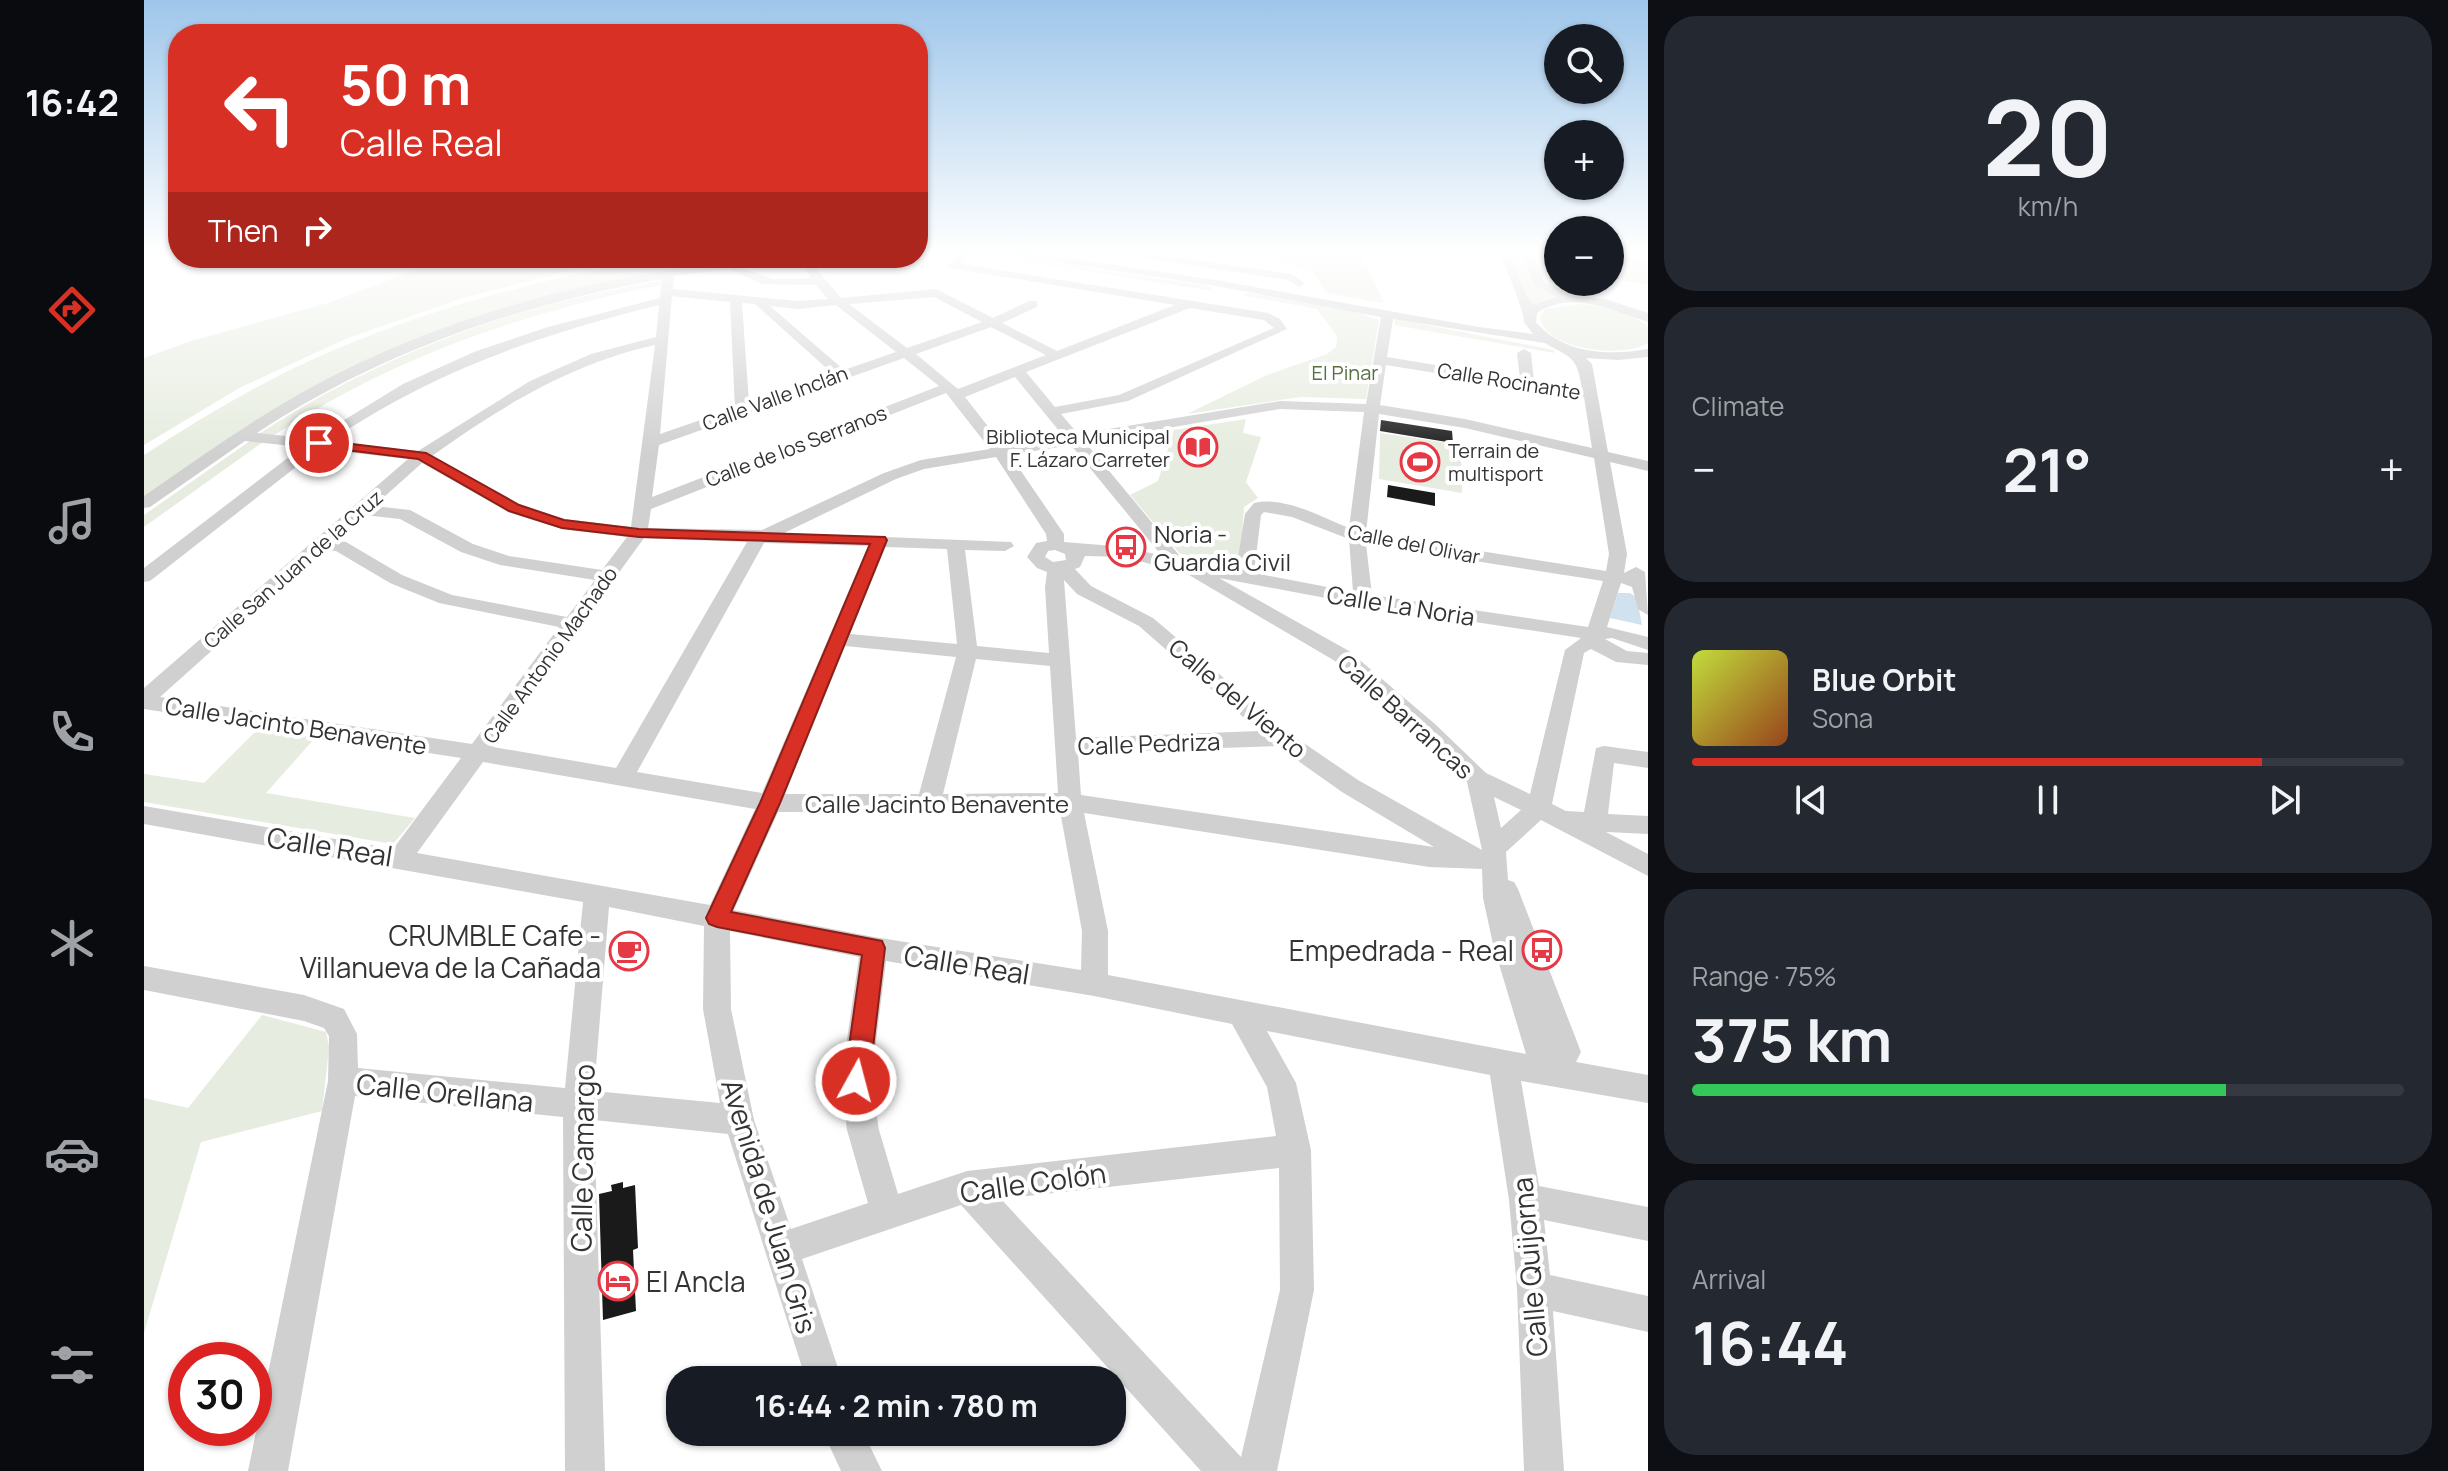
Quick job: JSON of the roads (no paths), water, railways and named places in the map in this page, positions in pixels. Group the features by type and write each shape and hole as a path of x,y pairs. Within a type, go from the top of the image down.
{"street":[{"path":"144,503 244,436 337,380 419,343 483,321"},
{"path":"144,577 319,443 377,404 476,357 576,321"},
{"name":"Calle Antonio Machado","path":"400,858 639,533 652,442 663,321"},
{"path":"737,321 742,410"},
{"path":"780,321 842,375"},
{"path":"864,321 952,391 1055,534 1057,660 1064,746 1070,802 1095,931 1094,984"},
{"path":"992,321 1055,355"},
{"name":"Calle Valle Inclán","path":"652,442 992,321"},
{"name":"Calle de los Serranos","path":"644,506 1146,321"},
{"path":"1052,412 1123,398 1281,329 1274,321"},
{"path":"1363,599 1357,536 1372,408 1387,321"},
{"path":"1427,321 1550,340"},
{"path":"1459,327 1505,329 1520,321"},
{"path":"1531,321 1531,326 1550,340 1569,348 1600,355 1645,355"},
{"name":"Calle San Juan de la Cruz","path":"144,701 421,456 470,421 552,376 626,348 661,340"},
{"path":"1569,348 1585,364 1600,455 1613,573 1594,639"},
{"path":"1524,353 1528,384"},
{"path":"1585,364 1600,355"},
{"name":"Calle Rocinante","path":"1380,360 1590,394"},
{"path":"1017,370 1178,565 1242,584"},
{"path":"621,779 763,535 890,476 921,465 1280,405 1335,403 1648,466"},
{"path":"244,436 421,456 514,508 562,524 639,533 763,535 1005,546 1057,563 1126,552 1242,584"},
{"name":"Calle del Olivar","path":"1242,584 1253,514 1260,507 1283,509 1357,536 1613,573"},
{"path":"360,510 404,514 467,548 506,561 607,576"},
{"name":"Avenida de Juan Gris","path":"819,1366 739,1120 717,1009 717,918 770,803 879,540"},
{"path":"929,802 968,651 955,544"},
{"path":"320,545 340,546 396,579 446,599 574,624"},
{"name":"Calle del Viento","path":"1057,563 1146,622 1281,738 1415,826 1486,856"},
{"path":"1613,573 1645,576 1648,609"},
{"name":"Calle La Noria","path":"1242,584 1276,584 1594,639"},
{"name":"Calle Barrancas","path":"1242,584 1262,608 1351,662 1478,779 1486,856 1516,977 1538,1048 1555,1071"},
{"path":"1486,856 1539,808 1575,650 1594,639 1623,634 1648,644"},
{"path":"839,639 1057,660"},
{"path":"1594,639 1623,657 1648,659"},
{"name":"Calle Jacinto Benavente","path":"144,701 479,753 770,803 1070,802 1429,857 1486,856"},
{"name":"Calle Pedriza","path":"1064,746 1281,738"},
{"path":"1595,821 1604,754 1648,760"},
{"path":"1478,779 1648,866"},
{"name":"Calle Real","path":"144,815 400,858 874,948 1094,984 1648,1089"},
{"path":"1563,820 1648,825"},
{"path":"1415,826 1426,844 1429,857"},
{"name":"Calle Camargo","path":"585,1471 578,1106 597,894"},
{"path":"874,948 856,1081 863,1130 888,1214"},
{"path":"144,978 304,1008 334,1018 343,1034 343,1081 268,1471"},
{"path":"1241,1014 1281,1083 1295,1150 1297,1290 1257,1471"},
{"name":"Calle Quijorna","path":"1503,1063 1525,1200 1534,1289 1544,1471"},
{"name":"Calle Orellana","path":"343,1081 739,1120"},
{"name":"Calle Colón","path":"779,1250 967,1187 1295,1150"},
{"path":"967,1187 1227,1471"},
{"path":"1525,1200 1648,1224"},
{"path":"1534,1289 1648,1314"},
{"path":"849,1446 862,1471"}],"water":[{"path":"1618,593 1630,593 1637,598 1642,625 1610,618"}],"place":[{"name":"Biblioteca Municipal F. Lázaro Carreter","path":"1198,447"},
{"name":"Terrain de multisport","path":"1420,462"},
{"name":"Noria - Guardia Civil","path":"1126,547"},
{"name":"Empedrada - Real","path":"1542,950"},
{"name":"CRUMBLE Cafe - Villanueva de la Cañada","path":"629,951"},
{"name":"El Ancla","path":"618,1281"}],"park label":[{"name":"El Pinar","path":"1345,372"}]}
